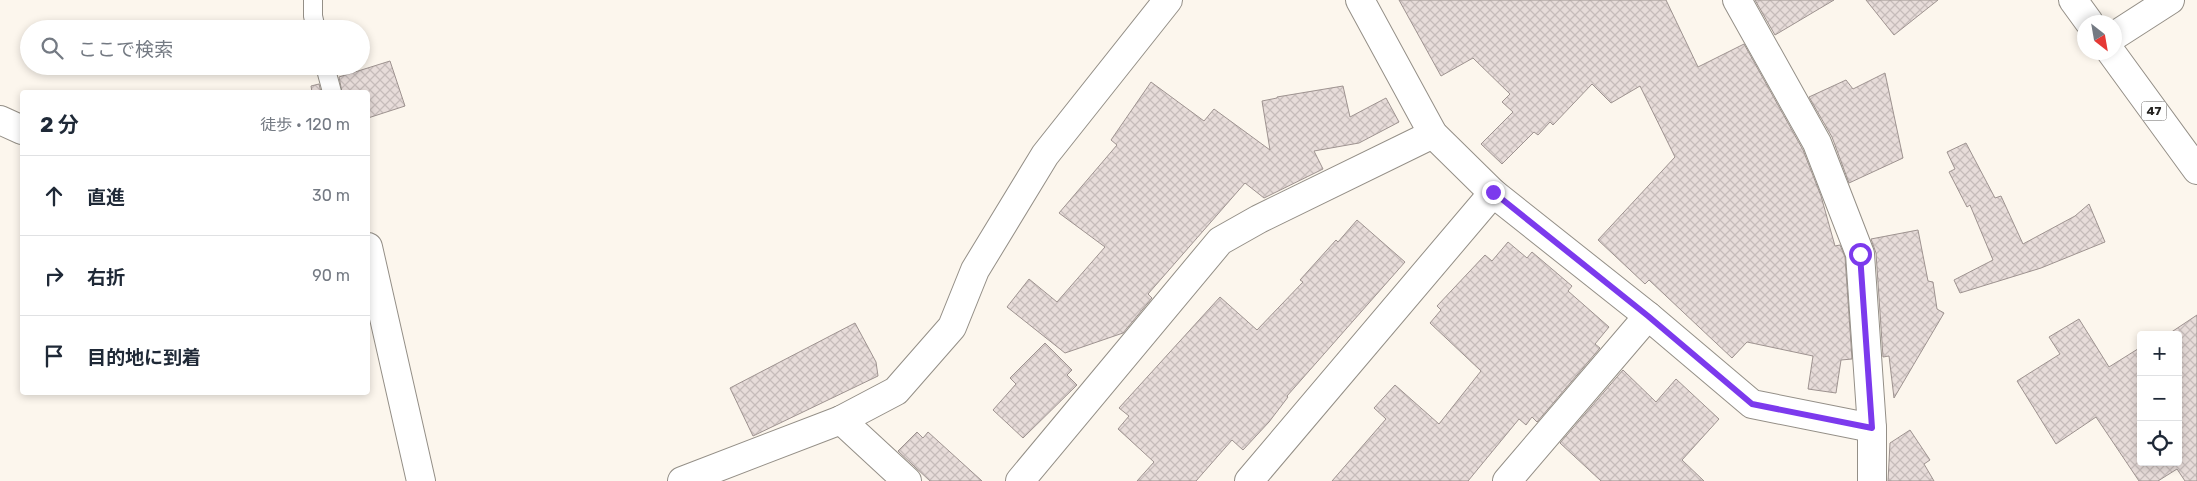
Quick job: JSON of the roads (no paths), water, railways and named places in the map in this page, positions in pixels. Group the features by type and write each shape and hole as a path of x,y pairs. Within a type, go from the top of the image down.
{"street":[{"path":"682,481 841,420 896,390 952,327 975,270 1045,154 1168,0"},
{"path":"1360,0 1433,134 1493,192 1648,316 1752,404 1872,428"},
{"path":"1737,0 1818,144 1860,254 1872,428 1872,481"},
{"path":"2072,0 2084,15"},
{"path":"2122,31 2170,0"},
{"name":"47","path":"2117,60 2197,170"},
{"path":"0,120 20,129"},
{"path":"1020,481 1220,241 1433,134"},
{"path":"1249,481 1493,192"},
{"path":"370,256 421,481"},
{"path":"1507,481 1648,316"},
{"path":"841,420 906,481"}],"lane":[{"path":"313,0 314,20"},
{"path":"327,75 331,90"}]}
